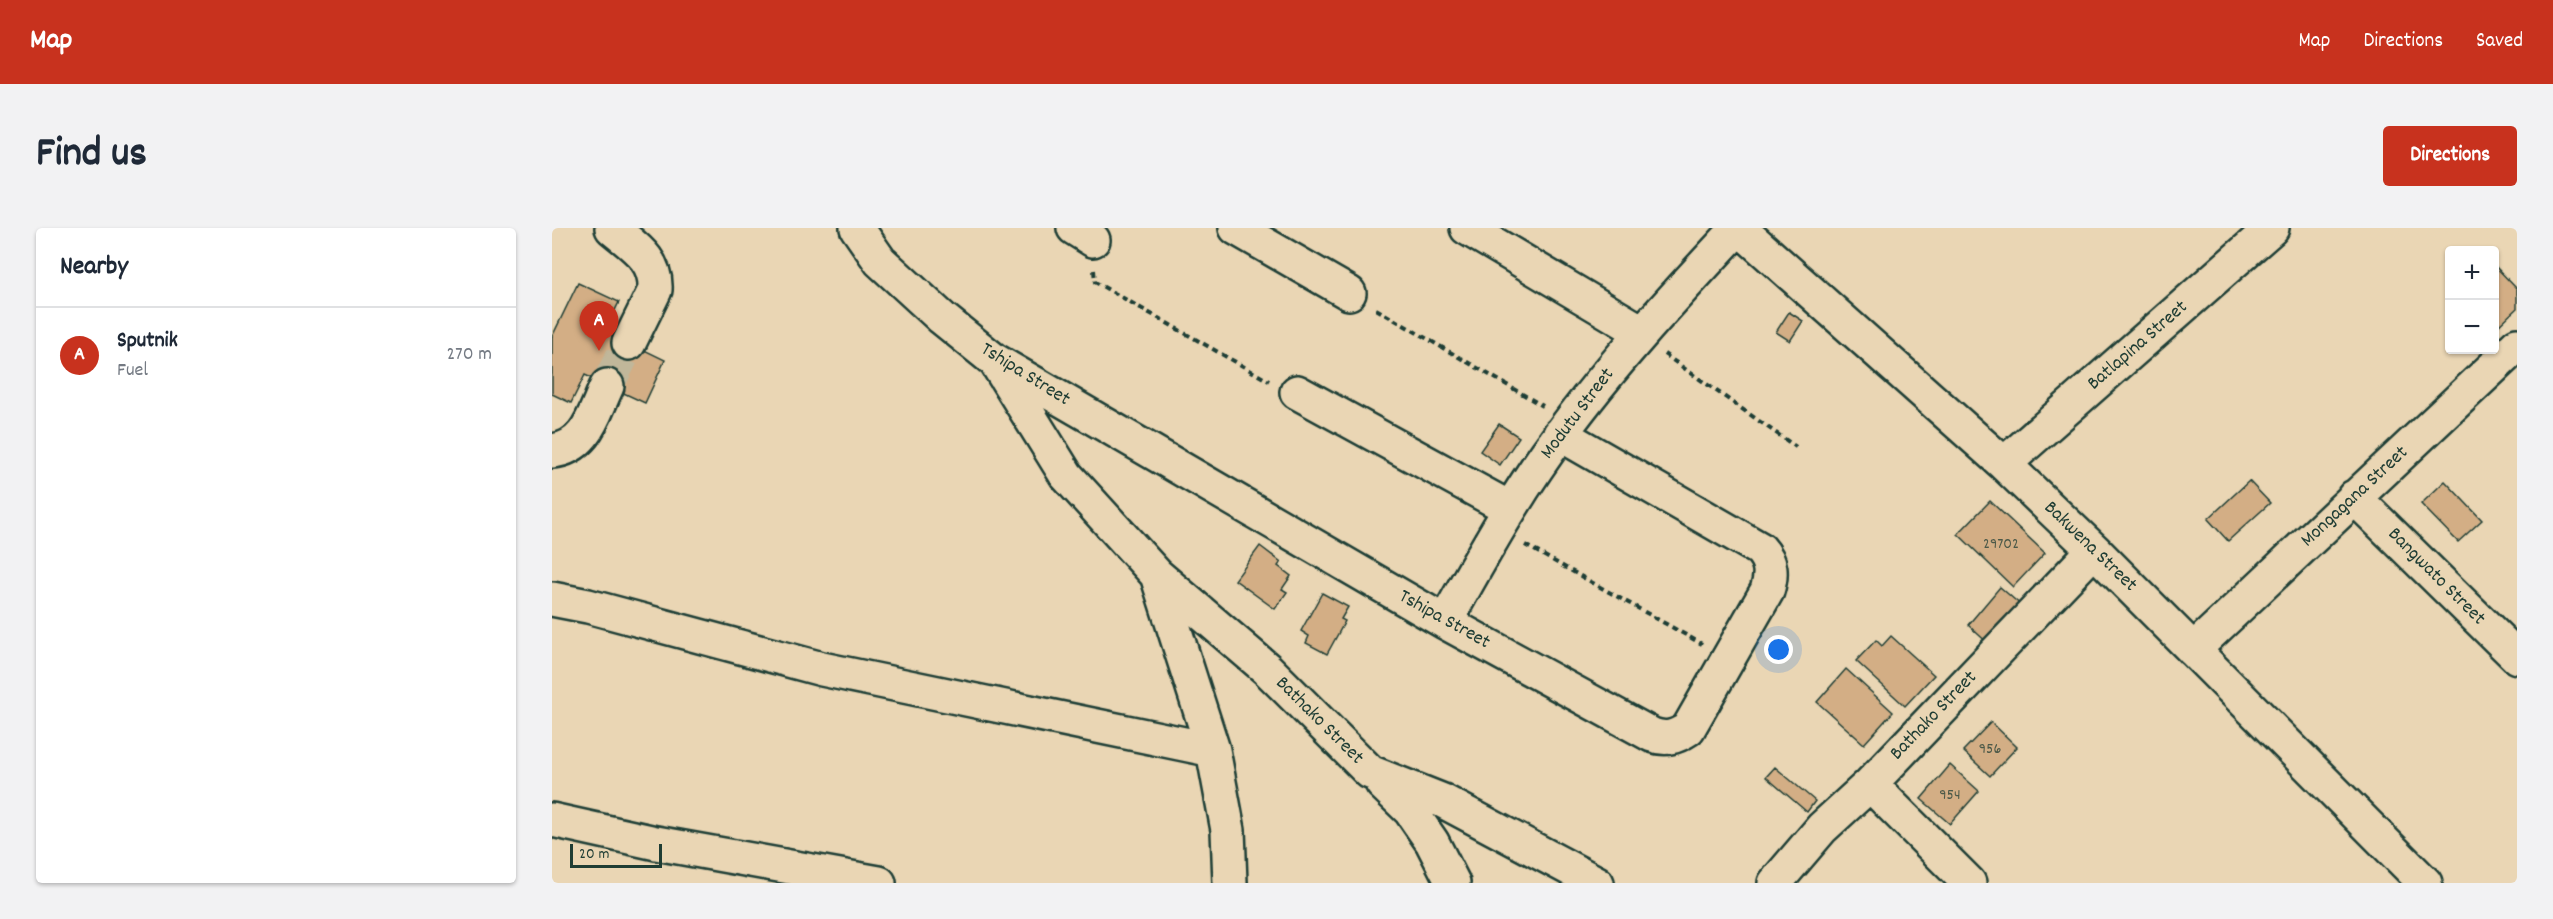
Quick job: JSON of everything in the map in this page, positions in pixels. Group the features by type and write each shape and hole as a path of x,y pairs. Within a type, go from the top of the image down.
{"street":[{"path":"612,228 649,260 656,281 655,290 629,343"},
{"name":"Tshipa Street","path":"857,228 880,261 942,318 994,360 1445,622 1652,735 1663,738 1675,736 1688,729 1729,659 1767,591 1771,570 1766,556 1760,549 1565,428"},
{"path":"1236,228 1349,293"},
{"path":"1467,228 1640,334"},
{"name":"Modutu Street","path":"1445,622 1503,519 1565,428 1640,334 1739,228"},
{"name":"Bakwena Street","path":"1739,228 2004,464 2094,550 2425,883"},
{"name":"Batlapina Street","path":"2004,464 2272,228"},
{"name":"Mongagana Street","path":"2193,650 2517,345"},
{"name":"Bathako Street","path":"994,360 1066,475 1157,575 1267,669 1370,772 1443,801 1597,883"},
{"path":"552,451 575,445 583,435 608,386"},
{"path":"1297,392 1503,519"},
{"name":"Bangwato Street","path":"2354,497 2517,657"},
{"name":"Bathako Street","path":"1775,883 1822,828 1869,784 2094,550"},
{"path":"1157,575 1213,750 1228,830 1230,883"},
{"path":"552,599 822,669 1213,750"},
{"path":"1370,772 1410,810 1432,842 1453,883"},
{"path":"1869,784 1969,883"},
{"path":"552,820 656,843 879,883"}],"path":[{"path":"1084,234 1095,282 1278,387 1297,392"},
{"path":"1349,293 1565,428"},
{"path":"1640,334 1796,447"},
{"path":"1503,519 1729,659"}],"building":[{"path":"2499,270 2517,289 2517,308 2499,325"},
{"path":"578,283 619,302 605,331 665,360 645,403 585,375 571,403 552,394 552,337"},
{"path":"1789,312 1803,321 1790,341 1776,332"},
{"path":"1499,424 1519,437 1500,465 1480,451"},
{"path":"2249,481 2270,503 2228,541 2208,519"},
{"path":"2445,481 2482,520 2458,542 2421,504"},
{"path":"1990,501 2045,553 2013,587 1958,534"},
{"path":"1260,546 1281,562 1278,566 1291,576 1282,589 1287,592 1275,609 1235,580"},
{"path":"2000,587 2023,607 1990,645 1968,625"},
{"path":"1322,593 1348,607 1341,619 1345,621 1327,654 1306,643 1309,636 1301,631"},
{"path":"1891,636 1934,675 1905,706 1856,661 1876,640 1882,646"},
{"path":"1846,669 1893,712 1864,744 1817,702"},
{"path":"1991,722 2017,747 1990,776 1963,751"},
{"path":"1950,765 1979,791 1950,824 1921,799"},
{"path":"1775,767 1815,801 1807,812 1766,777"}],"tunnel":[{"path":"607,386 629,343"}],"place":[{"name":"Sputnik","path":"599,351"}]}
